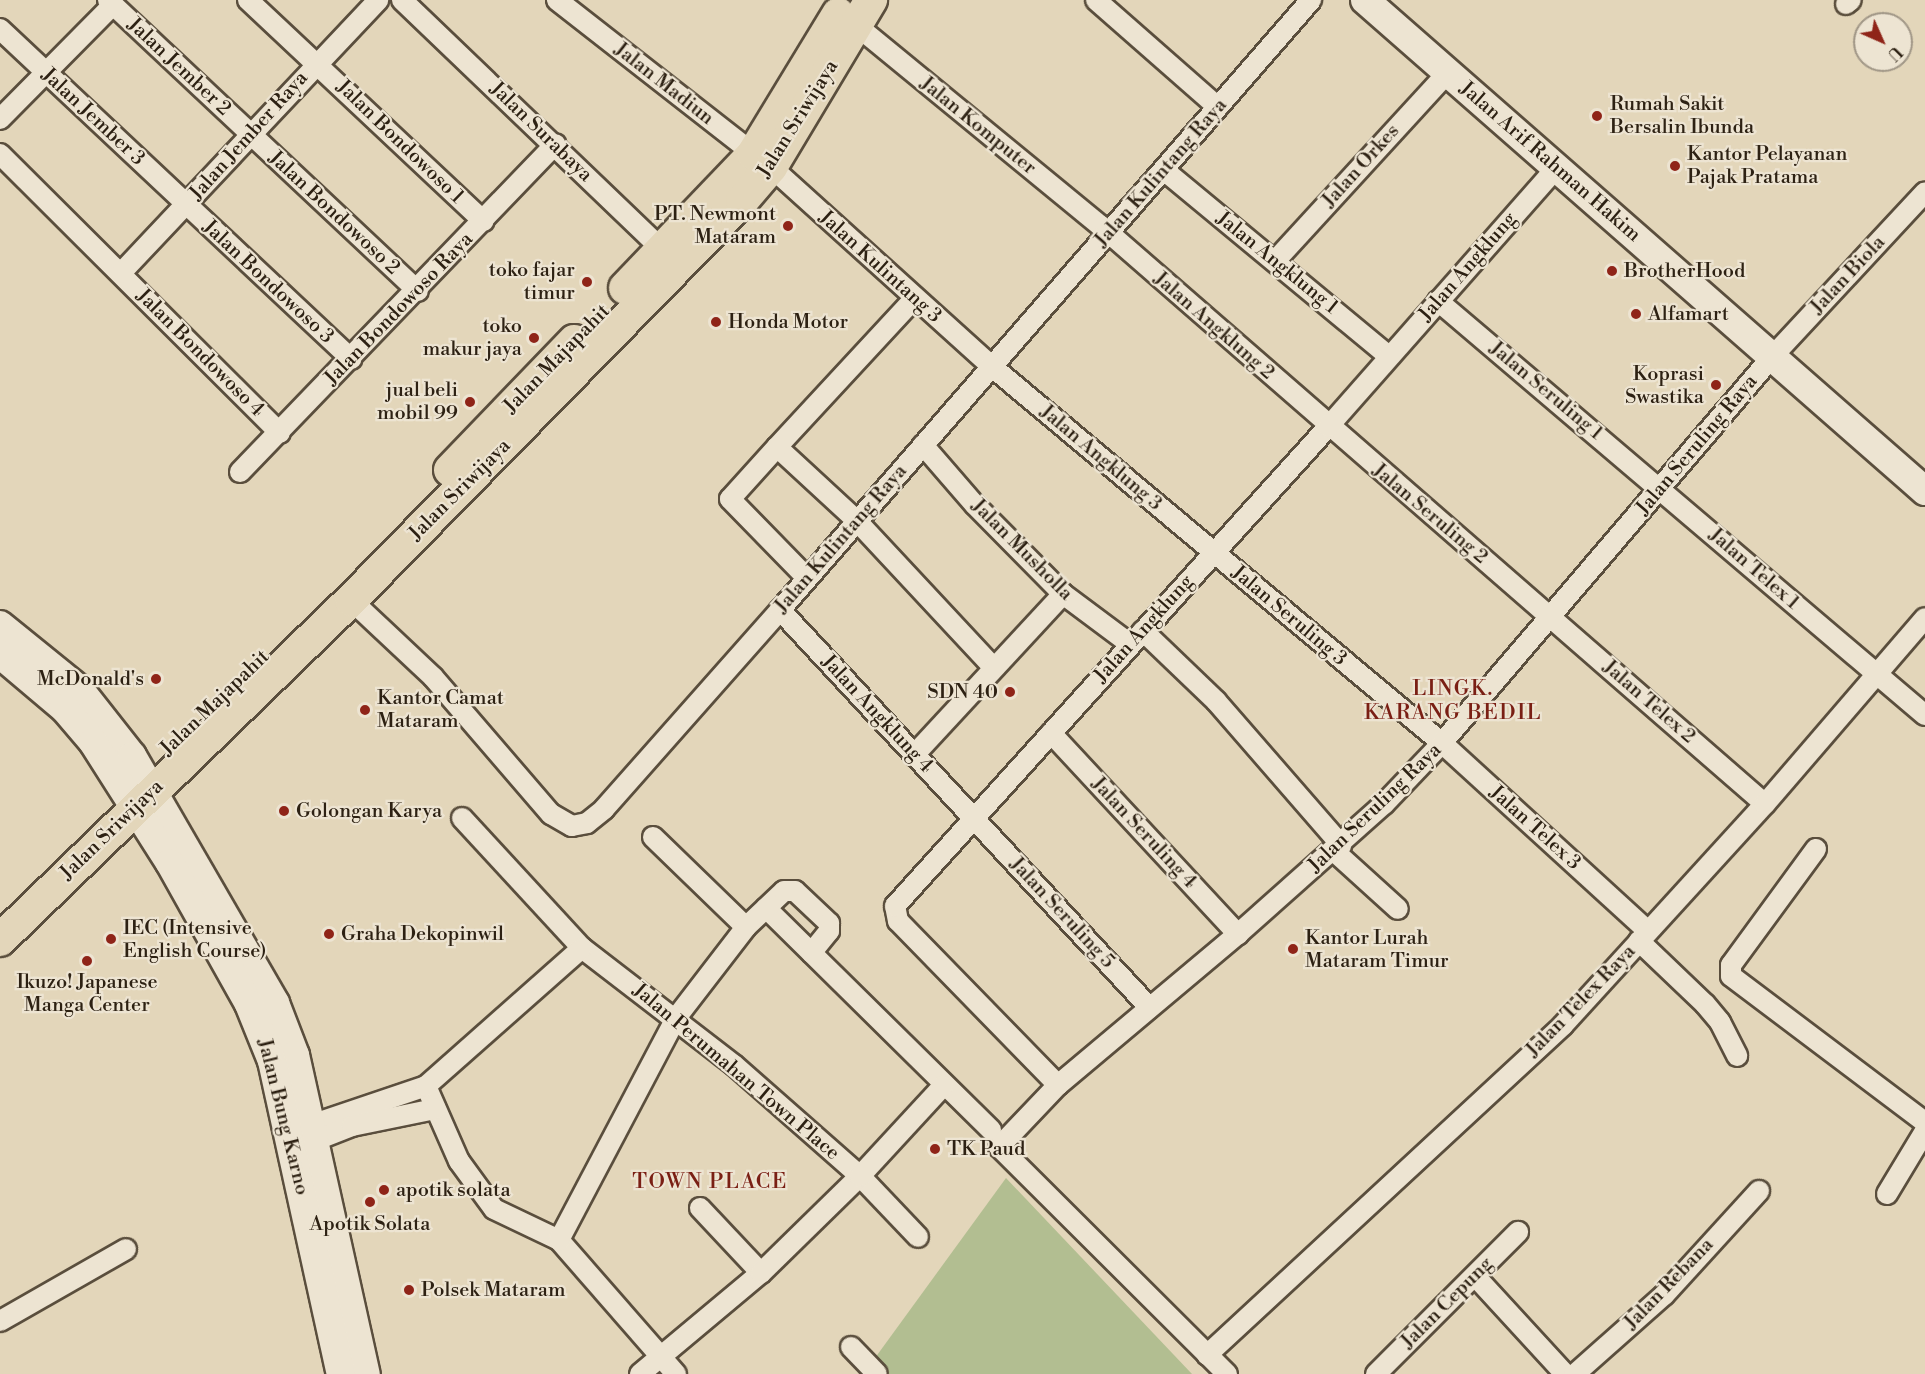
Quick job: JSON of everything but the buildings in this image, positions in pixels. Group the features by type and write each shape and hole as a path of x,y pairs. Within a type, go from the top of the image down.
{"main road":[{"name":"Jalan Arif Rahman Hakim","path":"1365,0 1771,358 1925,490"},
{"name":"Jalan Sriwijaya","path":"0,940 139,789 351,600 455,481 762,161 848,7"},
{"name":"Jalan Majapahit","path":"0,915 139,789 338,586 455,481"},
{"path":"0,625 80,690 139,789"},
{"name":"Jalan Bung Karno","path":"0,654 64,708 139,789 249,1004 283,1058 351,1363"},
{"path":"283,1058 312,1133 351,1363"}],"street":[{"name":"Jalan Bondowoso 1","path":"248,0 483,221"},
{"name":"Jalan Jember Raya","path":"121,273 316,62 378,0"},
{"name":"Jalan Surabaya","path":"402,0 556,144 671,258"},
{"name":"Jalan Madiun","path":"557,0 762,161"},
{"path":"1096,0 1218,107"},
{"name":"Jalan Kulintang Raya","path":"351,600 433,677 551,814 572,825 587,823 604,809 780,610 856,520 923,446 1105,230 1165,171 1311,0"},
{"path":"0,119 111,2"},
{"name":"Jalan Jember 2","path":"111,2 250,135"},
{"name":"Jalan Komputer","path":"848,7 1105,230"},
{"name":"Jalan Jember 3","path":"0,29 186,205"},
{"name":"Jalan Orkes","path":"1275,261 1448,72"},
{"name":"Jalan Bondowoso 2","path":"250,135 418,291"},
{"name":"Jalan Bondowoso Raya","path":"240,472 418,291 556,144"},
{"name":"Jalan Bondowoso 4","path":"0,154 121,273 170,327 280,433"},
{"name":"Jalan Kulintang 3","path":"762,161 990,365"},
{"name":"Jalan Angklung","path":"1058,1085 895,916 897,902 1328,427 1556,168"},
{"name":"Jalan Angklung 1","path":"1165,171 1389,356"},
{"name":"Jalan Biola","path":"1771,358 1925,192"},
{"name":"Jalan Bondowoso 3","path":"186,205 351,359"},
{"name":"Jalan Angklung 2","path":"1105,230 1328,427"},
{"path":"807,578 730,500 914,299"},
{"name":"Jalan Seruling 1","path":"1438,301 1657,485"},
{"name":"Jalan Seruling Raya","path":"1207,1355 999,1147 1058,1085 1337,848 1442,743 1551,616 1657,485 1771,358"},
{"name":"Jalan Angklung 3","path":"990,365 1213,552"},
{"name":"Jalan Seruling 2","path":"1328,427 1532,600"},
{"name":"Jalan Musholla","path":"923,446 975,505 1063,594 1137,637 1216,701 1337,848 1398,909"},
{"path":"777,447 856,520 994,668"},
{"name":"Jalan Telex 1","path":"1657,485 1925,715"},
{"name":"Jalan Seruling 3","path":"1213,552 1421,726"},
{"path":"914,755 1063,594"},
{"name":"Jalan Telex 2","path":"1532,600 1765,804"},
{"name":"Jalan Angklung 4","path":"780,610 973,818"},
{"name":"Jalan Telex Raya","path":"1207,1355 1563,1025 1765,804 1925,618"},
{"name":"Jalan Telex 3","path":"1421,726 1442,743 1643,936 1720,1022 1737,1056"},
{"name":"Jalan Seruling 4","path":"1051,733 1238,934"},
{"name":"Jalan Perumahan Town Place","path":"462,818 582,948 676,1018 860,1176 918,1237"},
{"name":"Jalan Seruling 5","path":"973,818 1150,1008"},
{"path":"652,837 746,927"},
{"path":"1816,849 1731,965 1731,976 1925,1122"},
{"path":"559,1240 676,1018 746,927 789,890 826,918 829,931 811,953"},
{"path":"766,908 943,1086 991,1130"},
{"path":"312,1133 342,1114 426,1086 582,948"},
{"path":"426,1086 459,1161 494,1209 559,1240 676,1374"},
{"path":"640,1374 761,1273 860,1176 943,1086"},
{"path":"312,1133 435,1108"},
{"path":"1887,1194 1925,1131"},
{"name":"Jalan Rebana","path":"1575,1374 1664,1295 1759,1191"},
{"path":"700,1208 761,1273"},
{"name":"Jalan Cepung","path":"1376,1374 1518,1232"},
{"path":"0,1321 126,1250"},
{"path":"1475,1276 1565,1374"},
{"path":"851,1347 877,1374"},
{"path":"1207,1355 1227,1374"}],"green space":[{"path":"1006,1178 1192,1374 889,1374 875,1358"}],"place":[{"name":"Rumah Sakit Bersalin Ibunda","path":"1597,116"},
{"name":"Kantor Pelayanan Pajak Pratama","path":"1675,166"},
{"name":"PT. Newmont Mataram","path":"788,226"},
{"name":"BrotherHood","path":"1612,271"},
{"name":"toko fajar timur","path":"587,282"},
{"name":"Alfamart","path":"1636,314"},
{"name":"Honda Motor","path":"716,322"},
{"name":"toko makur jaya","path":"534,338"},
{"name":"Koprasi Swastika","path":"1716,385"},
{"name":"jual beli mobil 99","path":"470,402"},
{"name":"McDonald's","path":"156,679"},
{"name":"SDN 40","path":"1010,692"},
{"name":"Kantor Camat Mataram","path":"365,710"},
{"name":"Golongan Karya","path":"284,811"},
{"name":"Graha Dekopinwil","path":"329,934"},
{"name":"IEC (Intensive English Course)","path":"111,939"},
{"name":"Kantor Lurah Mataram Timur","path":"1293,949"},
{"name":"Ikuzo! Japanese Manga Center","path":"87,961"},
{"name":"TK Paud","path":"935,1149"},
{"name":"apotik solata","path":"384,1190"},
{"name":"Apotik Solata","path":"370,1202"},
{"name":"Polsek Mataram","path":"409,1290"}],"district":[{"name":"LINGK. KARANG BEDIL","path":"1453,701"},
{"name":"TOWN PLACE","path":"710,1182"}]}
